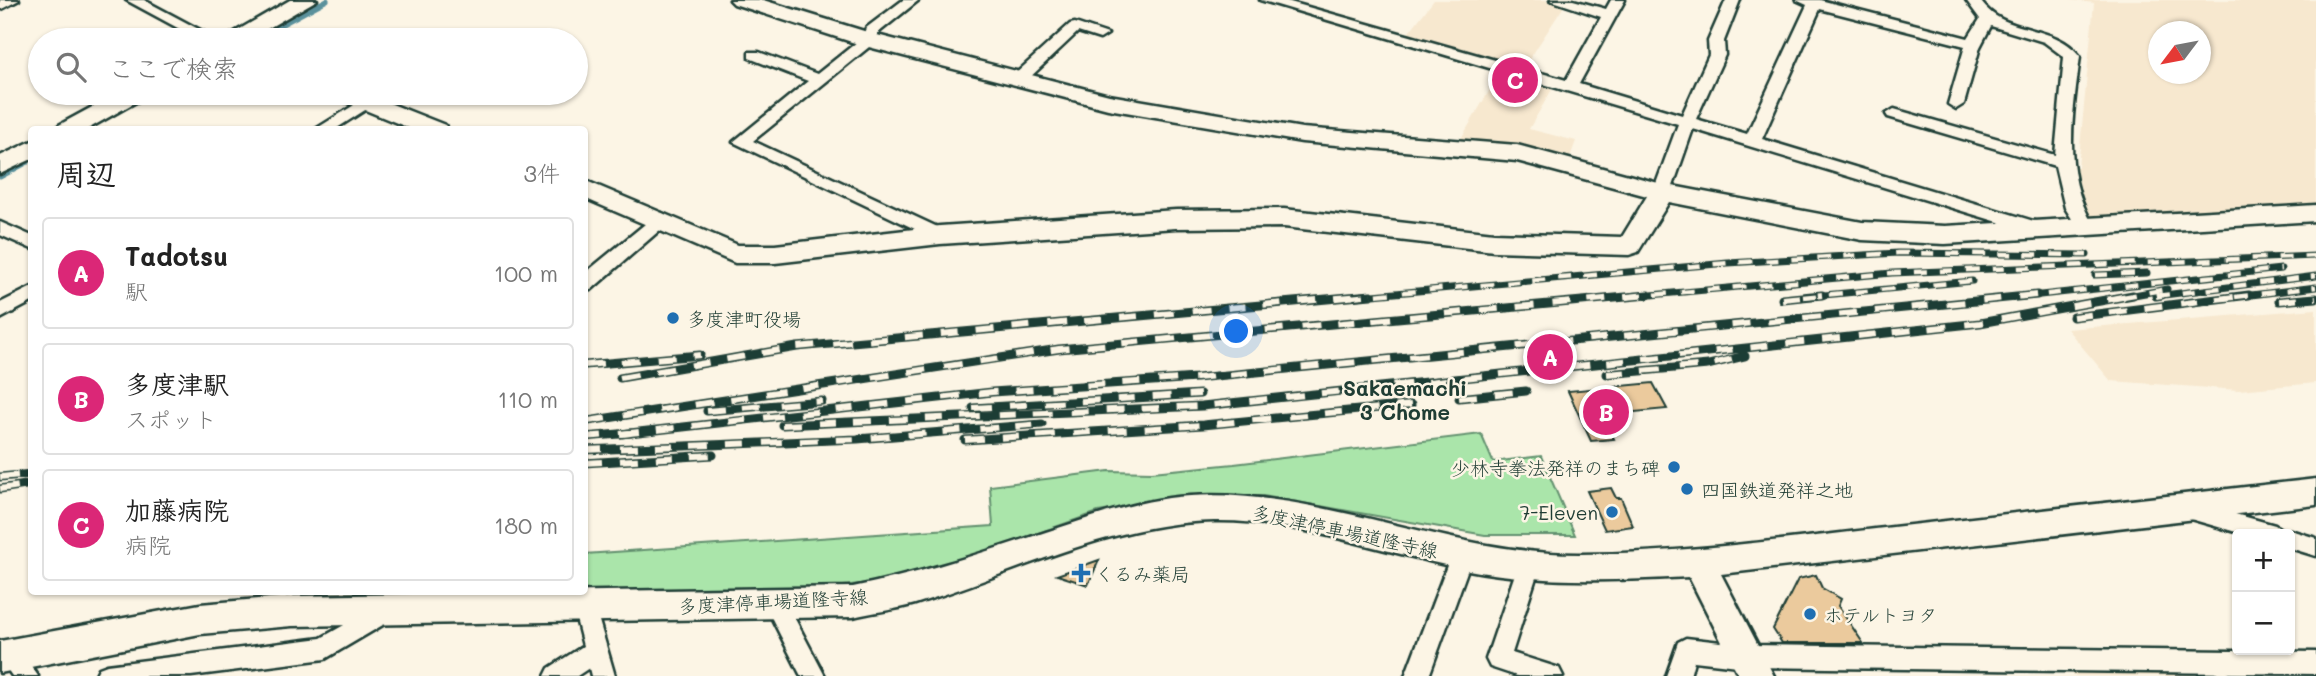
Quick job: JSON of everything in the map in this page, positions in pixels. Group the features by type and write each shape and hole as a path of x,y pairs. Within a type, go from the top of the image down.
{"street":[{"path":"0,6 12,0"},
{"path":"133,0 188,28"},
{"path":"254,28 306,0"},
{"path":"741,0 869,40 1121,105 1289,133 1517,153 1662,192 1862,231 1945,234 2316,213"},
{"path":"912,0 871,31 869,40 740,142 940,235"},
{"path":"1270,0 1570,86 2042,230"},
{"path":"1557,0 1610,15"},
{"path":"1570,86 1618,0"},
{"path":"588,190 662,219 706,243 735,254 775,254 940,235 1176,219 1284,218 1494,242 1629,246 1662,192 1687,122 1717,55 1716,41 1732,0"},
{"path":"1973,0 1977,11 1988,20 2054,41 2067,48 2072,56 2063,163 2065,185 2073,211 2085,226"},
{"path":"1752,142 1810,1 1974,44"},
{"path":"1956,104 1974,44 1983,24 1988,20"},
{"path":"1020,79 1075,27 1100,34"},
{"path":"754,55 819,80"},
{"path":"74,126 113,105"},
{"path":"328,126 362,105"},
{"path":"375,105 428,126"},
{"path":"1894,114 2063,163"},
{"path":"0,166 28,151"},
{"path":"588,282 662,219"},
{"path":"0,228 28,241"},
{"path":"0,312 28,295"},
{"name":"多度津停車場道隆寺線","path":"12,662 200,619 390,608 776,605 853,601 913,590 1120,521 1169,511 1215,508 1261,510 1462,555 1529,565 1579,568 1698,563 2316,492"},
{"path":"2179,508 2257,529"},
{"path":"2295,541 2316,547"},
{"path":"1417,676 1462,555"},
{"path":"1698,563 1752,666"},
{"path":"1529,565 1497,659 1551,676"},
{"path":"776,605 813,676"},
{"path":"584,607 603,676"},
{"path":"107,676 325,648 390,608"},
{"path":"1678,676 1686,649 1752,666 2316,663"},
{"path":"557,676 595,651"}],"shaded area":[{"path":"1434,0 1545,0 1564,6 1523,69 1554,86 1529,129 1576,141 1569,160 1459,142 1505,64 1406,36"},
{"path":"2070,0 2316,0 2316,207 2095,218 2084,213 2076,197 2074,167 2078,167 2094,3"},
{"path":"2316,309 2316,383 2239,390 2111,381 2067,329"},
{"path":"2072,670 2243,673 2247,676 2072,676"}],"green space":[{"path":"1481,434 1493,462 1541,456 1575,535 1485,535 1263,496 1204,496 1098,512 941,567 892,580 810,590 588,592 588,554 993,526 990,486 1109,471 1152,472 1234,464"}],"building":[{"path":"1653,383 1667,409 1602,415 1614,439 1591,441 1568,391"},
{"name":"7-Eleven","path":"1611,488 1616,498 1621,498 1633,526 1605,530 1587,491"},
{"name":"くるみ薬局","path":"1099,560 1088,585 1057,575"},
{"name":"ホテルトヨタ","path":"1816,575 1822,588 1841,599 1838,606 1863,643 1782,643 1773,629 1798,579"}],"waterway":[{"path":"275,28 327,0"},
{"path":"0,177 28,162"}],"railway":[{"path":"1351,297 1728,263 1898,253 2087,255"},
{"path":"1629,297 1892,273 2316,256"},
{"path":"2021,297 2281,269"},
{"path":"2095,275 2147,273"},
{"path":"2162,295 2156,296 2316,276"},
{"path":"1803,297 1972,281"},
{"path":"2235,297 2316,287"},
{"path":"2123,297 2167,289"},
{"path":"620,378 797,347 1371,295"},
{"path":"588,421 1059,349 1648,295"},
{"path":"1782,299 1822,295"},
{"path":"626,433 992,392 1196,378 2037,295"},
{"path":"782,425 1202,406 1980,323 2133,295"},
{"path":"2073,317 2249,295"},
{"path":"2279,301 2316,298"},
{"path":"588,365 700,355"},
{"path":"1607,374 1708,365 1745,356"},
{"path":"1459,398 1526,391"},
{"path":"973,408 1200,394"},
{"path":"707,411 822,401"},
{"path":"965,440 1203,425 1411,405"},
{"path":"588,450 857,439 1042,424"},
{"path":"588,437 626,433"},
{"path":"621,434 626,433"},
{"path":"626,433 631,433"},
{"path":"588,463 713,455"},
{"path":"0,477 28,474"},
{"path":"0,489 28,485"}],"place":[{"name":"加藤病院","path":"1515,80"},
{"name":"多度津町役場","path":"673,318"},
{"name":"Tadotsu","path":"1550,357"},
{"name":"多度津駅","path":"1606,412"},
{"name":"少林寺拳法発祥のまち碑","path":"1674,467"},
{"name":"四国鉄道発祥之地","path":"1687,489"},
{"name":"7-Eleven","path":"1612,512"},
{"name":"くるみ薬局","path":"1081,573"},
{"name":"ホテルトヨタ","path":"1810,614"}],"district":[{"name":"Sakaemachi 3 Chome","path":"1405,399"}]}
